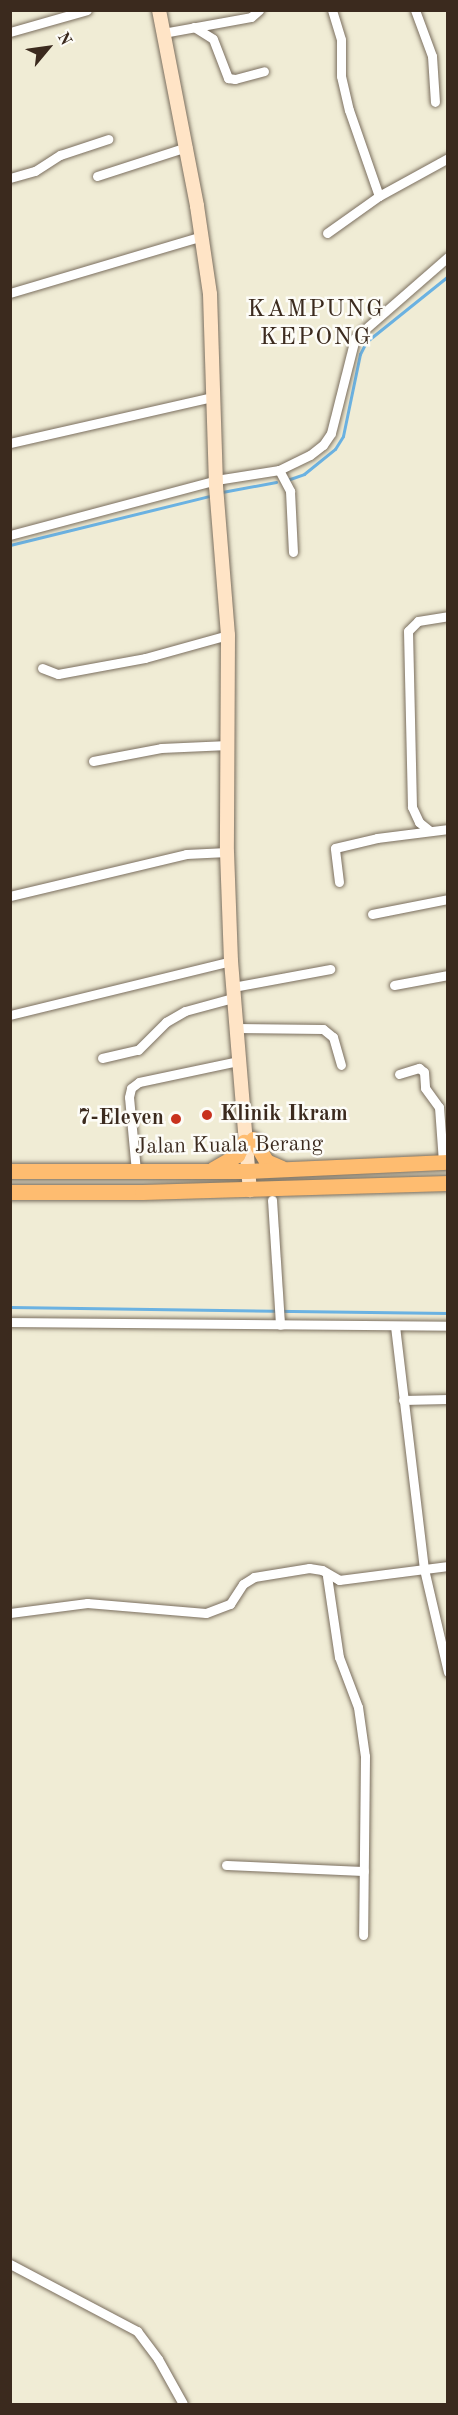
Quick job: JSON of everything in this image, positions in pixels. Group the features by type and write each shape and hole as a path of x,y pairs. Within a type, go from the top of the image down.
{"highway":[{"path":"201,1172 230,1161 248,1140 266,1161 274,1166 288,1169"},
{"name":"Jalan Kuala Berang","path":"10,1171 252,1171 445,1162"},
{"name":"Jalan Kuala Berang","path":"10,1192 260,1193 338,1196 369,1187 447,1183"},
{"name":"Jalan Kuala Berang","path":"142,1192 194,1200 260,1193"}],"main road":[{"path":"159,10 203,236 210,294 217,503 228,635 227,852 231,961 238,1061 252,1171 260,1193"}],"street":[{"path":"10,32 87,10"},
{"path":"163,33 251,17 259,10"},
{"path":"332,10 341,40 341,76 349,110 379,196"},
{"path":"416,10 432,56 435,102"},
{"path":"195,27 213,39 228,78 235,79 264,71"},
{"path":"10,178 35,171 60,155 108,139"},
{"path":"97,176 187,147"},
{"path":"327,233 379,196 447,159"},
{"path":"10,293 203,236"},
{"path":"10,535 216,483 279,470 295,464 323,445 331,432 355,338 447,257"},
{"path":"10,443 213,397"},
{"path":"279,470 290,491 293,552"},
{"path":"430,831 418,822 412,807 408,631 418,621 447,616"},
{"path":"42,668 58,674 145,657 228,635"},
{"path":"93,761 161,748 228,745"},
{"path":"339,882 335,848 377,838 447,829"},
{"path":"10,896 137,868 174,857 227,852"},
{"path":"372,914 447,899"},
{"path":"10,1015 231,961"},
{"path":"102,1058 138,1050 166,1022 185,1011 233,992 330,969"},
{"path":"394,985 447,975"},
{"path":"236,1028 323,1029 333,1036 341,1065"},
{"path":"136,1171 129,1097 131,1088 139,1082 238,1061"},
{"path":"399,1074 419,1068 424,1072 425,1088 439,1107 445,1162"},
{"path":"260,1193 279,1302 280,1321"},
{"path":"10,1322 280,1321 447,1326"},
{"path":"395,1326 424,1569 447,1672"},
{"path":"403,1400 447,1399"},
{"path":"327,1576 339,1580 447,1566"},
{"path":"10,1612 87,1603 206,1613 230,1604 243,1584 254,1577 309,1568 322,1570 327,1576 339,1657 352,1687 361,1721 366,1787 363,1935"},
{"path":"226,1865 364,1871"},
{"path":"10,2264 137,2331 158,2359 183,2404"}],"waterway":[{"path":"287,480 304,474 335,449 343,436 360,354 366,342 448,276"},
{"path":"222,492 276,482"},
{"path":"10,545 213,495"},
{"path":"10,1307 448,1313"}],"place":[{"name":"Klinik Ikram","path":"207,1115"},
{"name":"7-Eleven","path":"176,1119"}],"district":[{"name":"KAMPUNG KEPONG","path":"316,325"}]}
